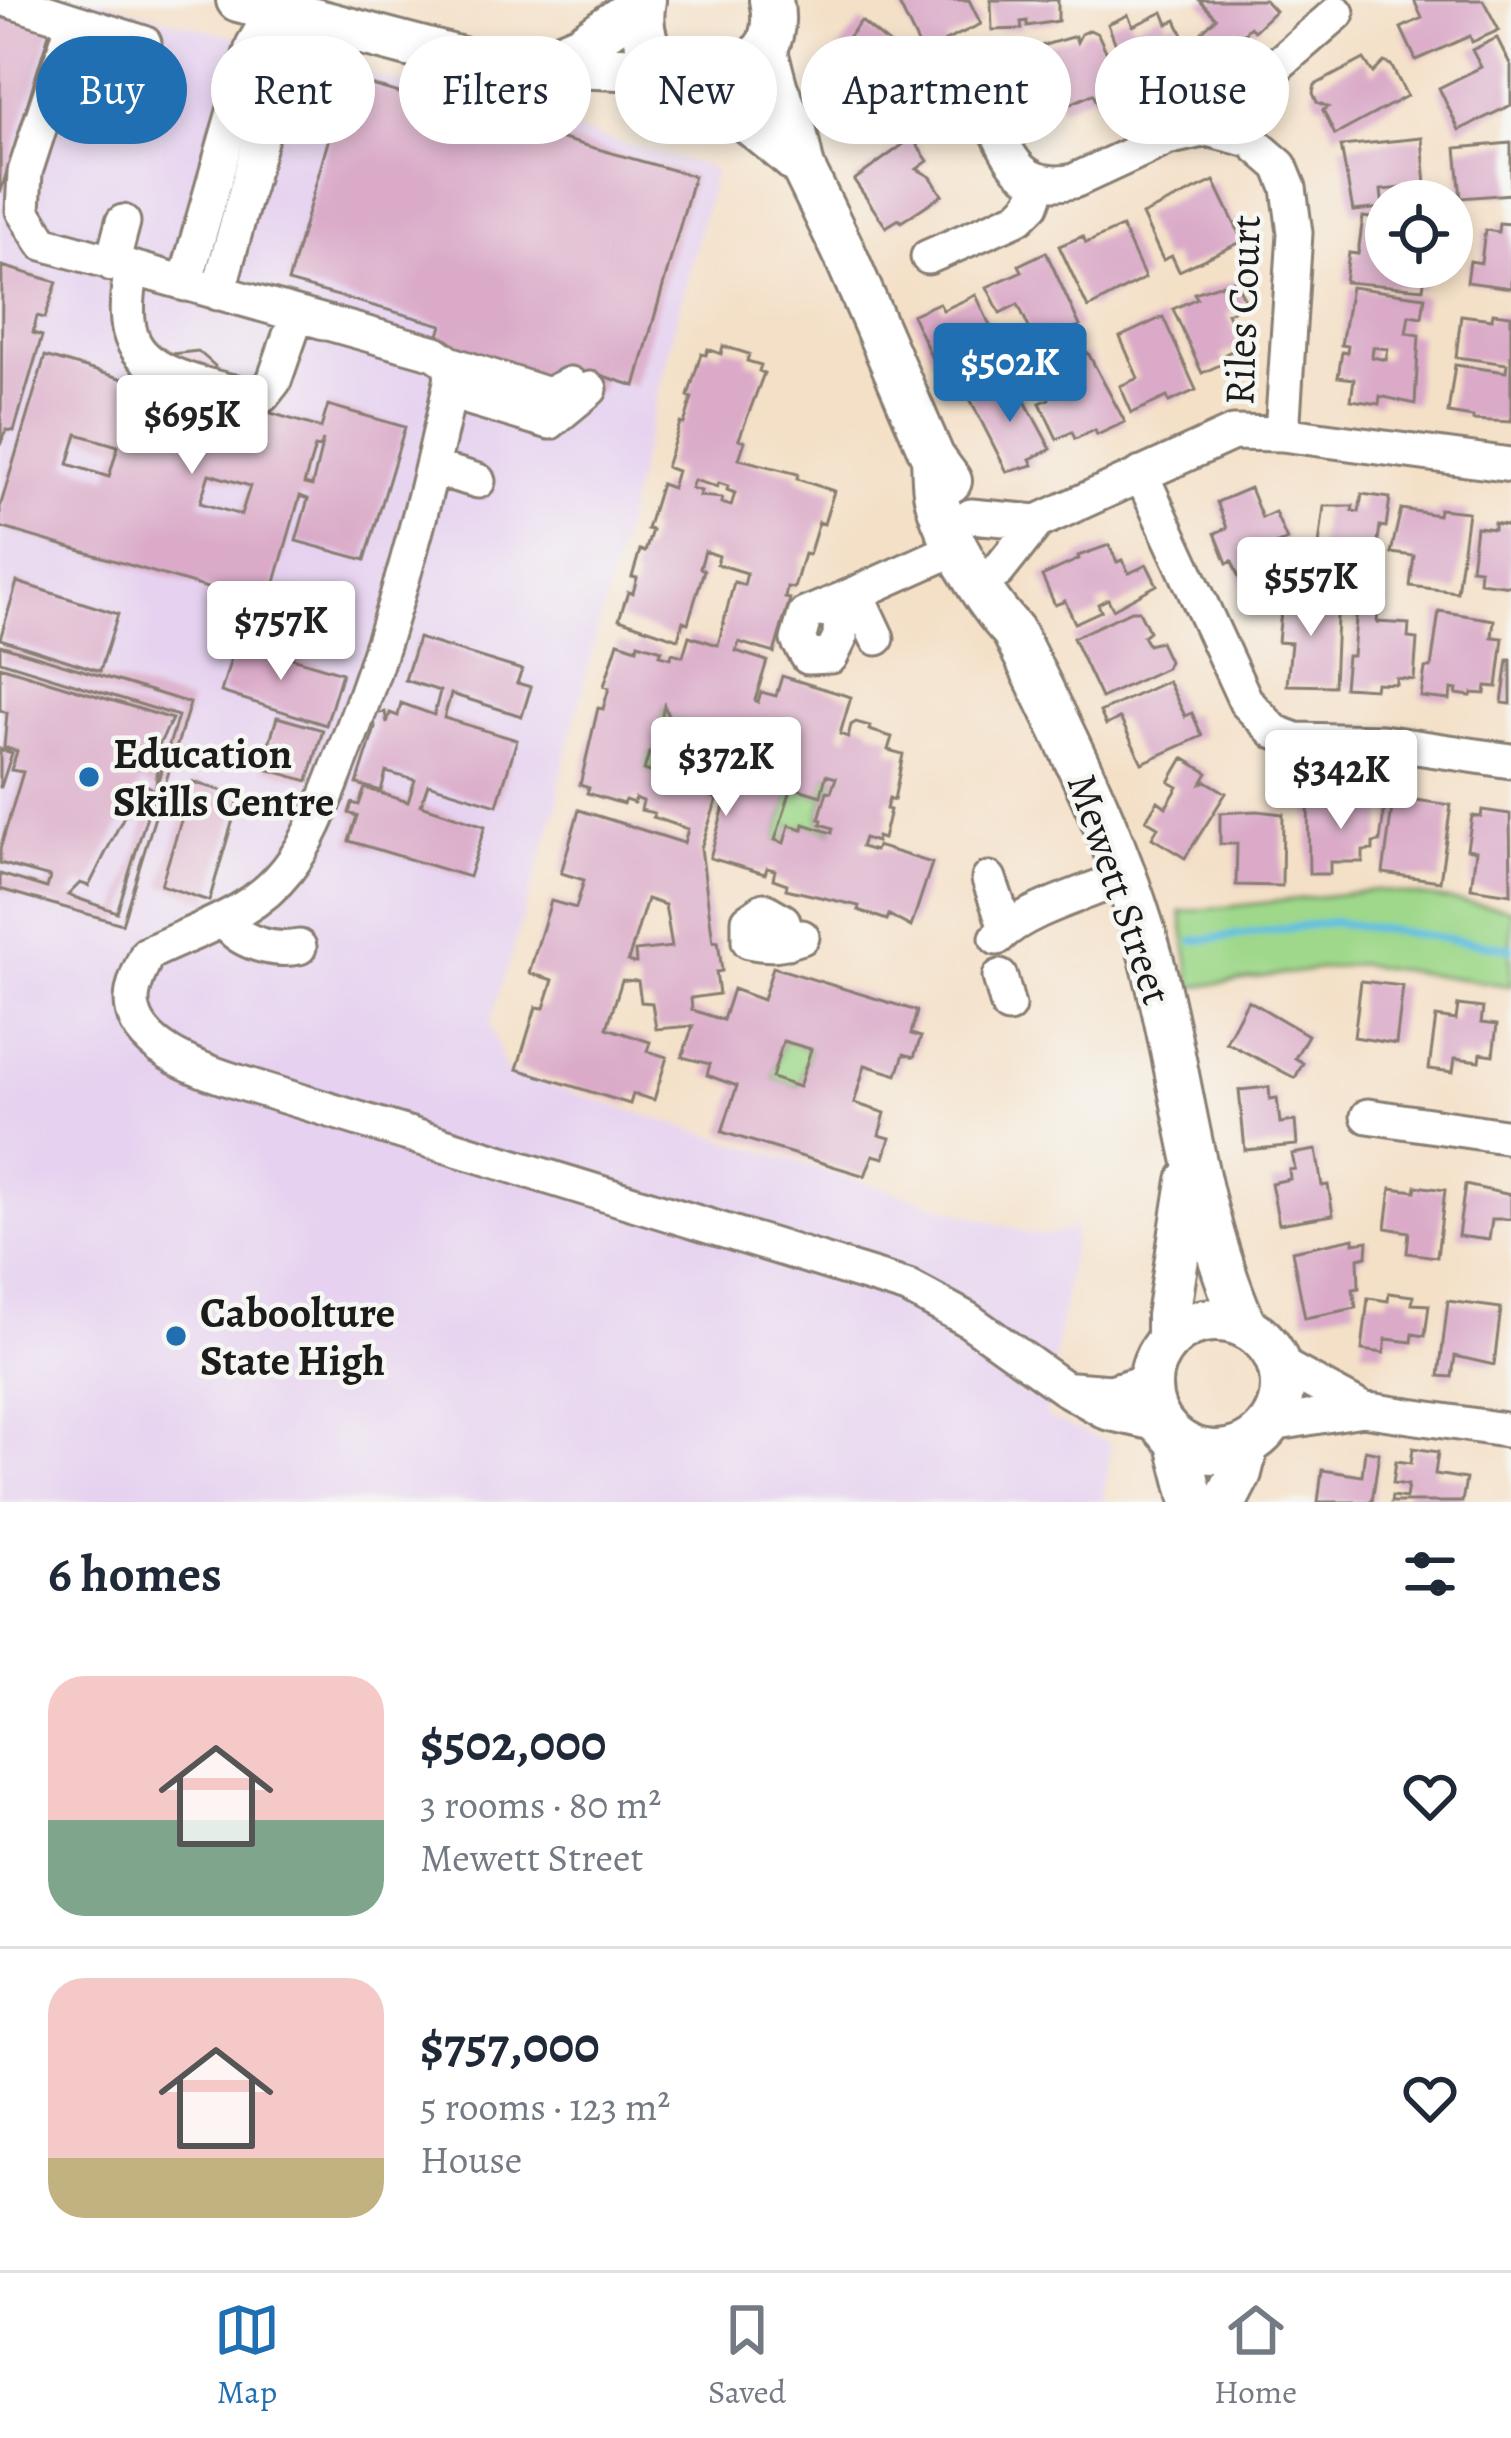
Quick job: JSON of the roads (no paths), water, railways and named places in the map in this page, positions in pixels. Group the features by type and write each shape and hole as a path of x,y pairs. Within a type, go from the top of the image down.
{"main road":[{"path":"591,39 643,2"},
{"path":"643,2 646,36"},
{"path":"256,5 399,43"},
{"name":"Mewett Street","path":"777,19 776,89 795,132 803,168 933,458 956,488 989,606 1012,631 1096,803 1124,878 1151,958 1192,1159 1226,1287 1245,1326"},
{"name":"Mewett Street","path":"777,143 803,168"},
{"name":"Mewett Street","path":"965,531 1005,584 1012,631"},
{"name":"Mewett Street","path":"1168,1340 1192,1159"},
{"path":"1193,1502 1170,1433 1154,1411 1150,1380 1168,1340 1204,1321 1245,1326 1271,1348 1283,1384 1280,1405 1225,1502"},
{"path":"1170,1433 1211,1453 1259,1435"}],"street":[{"path":"8,0 121,36"},
{"path":"202,289 253,45 256,5"},
{"path":"1289,55 1337,13"},
{"path":"74,22 25,172 22,212 43,243 435,353 449,385 433,468 361,711 316,820 287,871 237,914 148,954 132,995 134,1013 146,1034 198,1069 908,1287 968,1319 1064,1388 1108,1413 1170,1433"},
{"path":"1003,144 1024,174 1057,185 1160,144"},
{"name":"Riles Court","path":"1253,144 1280,166 1294,208 1282,434"},
{"path":"928,257 1019,217 1032,204 1040,182"},
{"path":"123,222 124,308 140,356 166,374 240,395 263,395 274,381 297,315"},
{"path":"449,385 565,398"},
{"path":"877,638 849,596 965,531 1037,522 1233,434 1282,434 1511,464"},
{"path":"433,468 478,482"},
{"path":"1141,474 1246,702 1275,732 1296,740 1382,742 1511,761"},
{"path":"998,571 1037,522"},
{"path":"989,879 1002,933 1124,878"},
{"path":"1368,1116 1511,1137"},
{"path":"1279,1364 1362,1408 1509,1433"},
{"path":"1064,1388 1111,1392 1150,1380"},
{"path":"1259,1435 1362,1408"}],"waterway":[{"path":"1194,941 1333,922 1511,948"}],"place":[{"name":"Education Skills Centre","path":"89,777"},
{"name":"Caboolture State High","path":"176,1336"}]}
